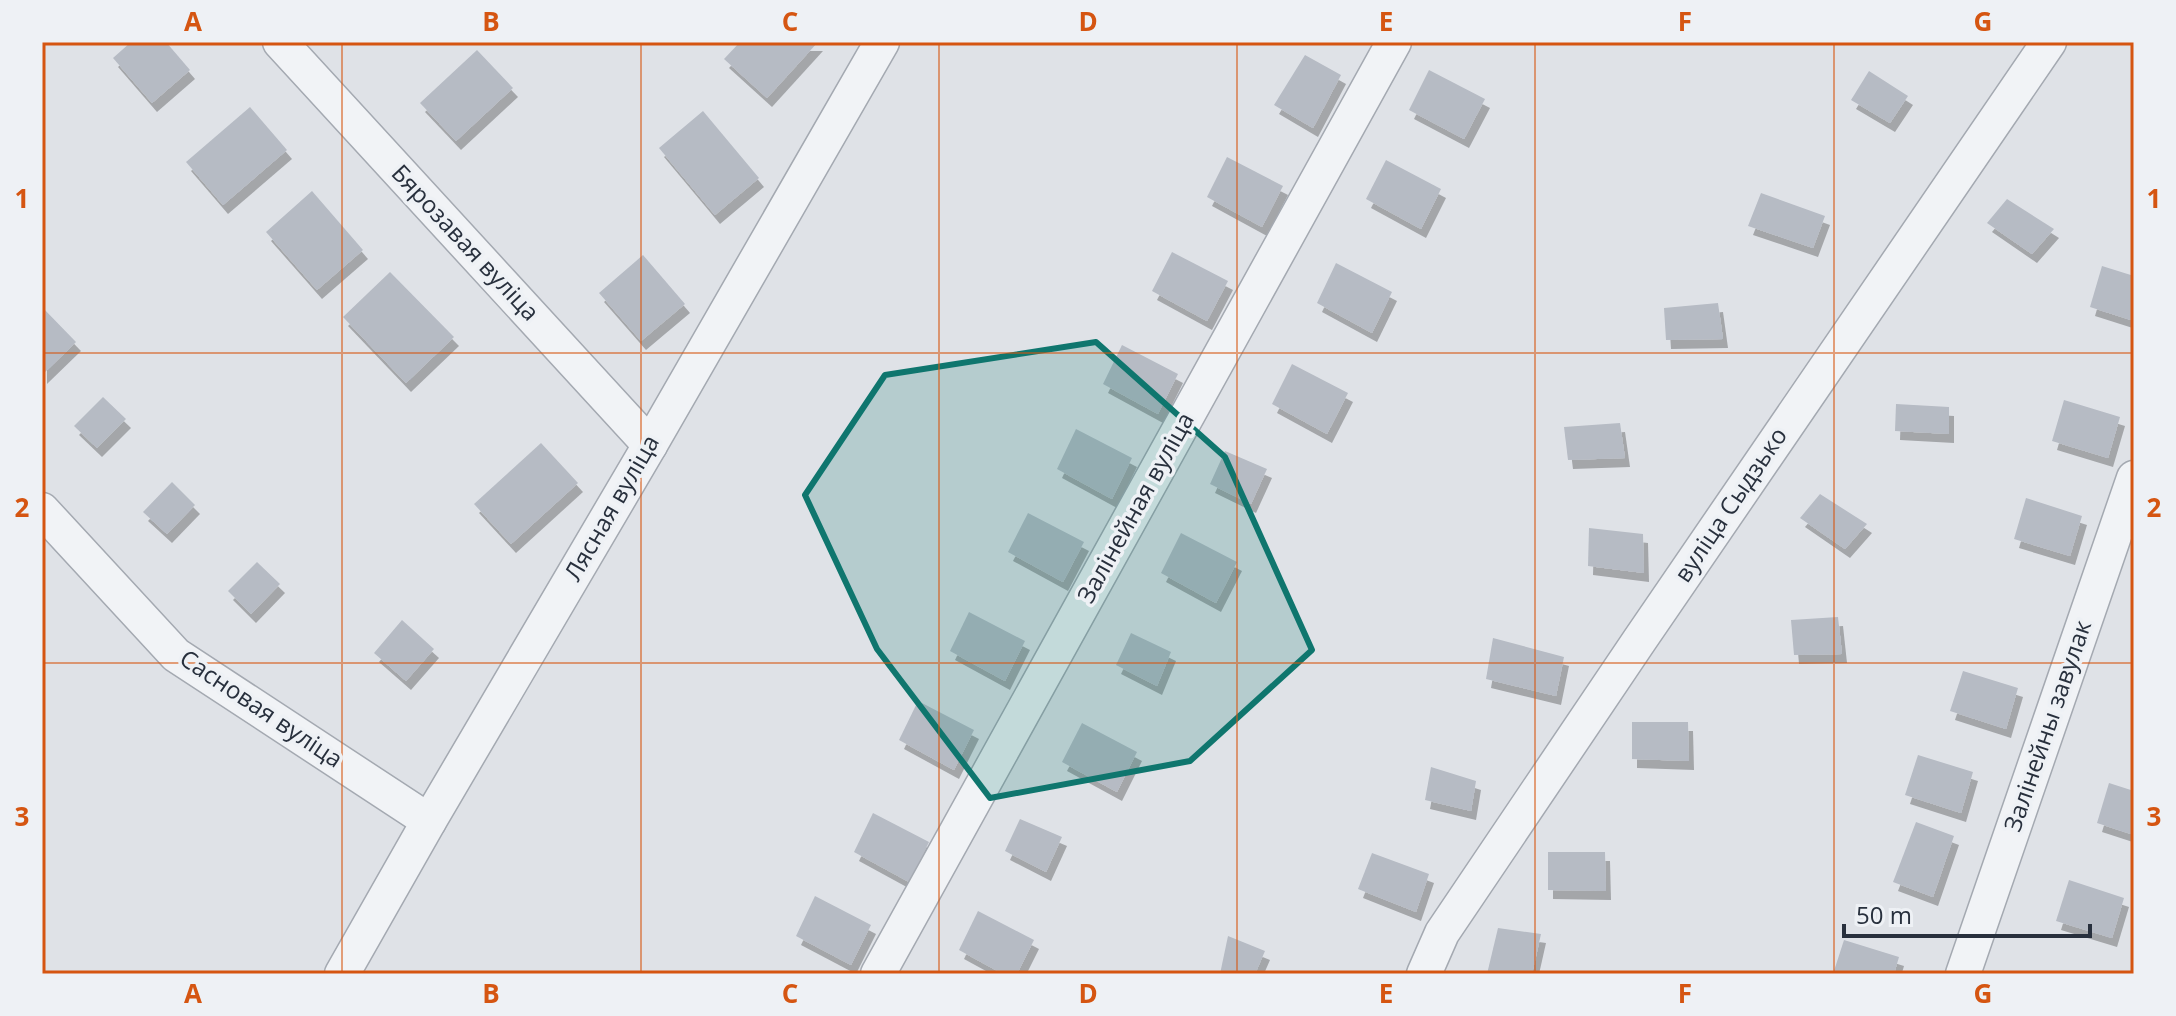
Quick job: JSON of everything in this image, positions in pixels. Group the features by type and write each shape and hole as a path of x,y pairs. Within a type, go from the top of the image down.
{"street":[{"name":"Бярозавая вуліца","path":"280,42 650,445"},
{"name":"Лясная вуліца","path":"342,974 882,42"},
{"name":"Залінейная вуліца","path":"878,974 1394,42"},
{"name":"вуліца Сыдзько","path":"1424,974 1442,933 2049,42"},
{"name":"Залінейны завулак","path":"1963,974 2134,478"},
{"name":"Сасновая вуліца","path":"42,510 176,655 429,821"}],"highlighted area":[{"path":"1096,342 1225,457 1312,650 1190,761 990,798 877,649 805,495 885,375"}],"building":[{"path":"131,42 166,42 190,70 152,103 113,58"},
{"path":"740,42 818,42 767,98 724,59"},
{"path":"477,50 513,88 456,141 420,103"},
{"path":"1305,55 1341,75 1313,128 1274,105"},
{"path":"1429,70 1485,99 1464,139 1409,110"},
{"path":"1869,71 1908,96 1890,123 1851,100"},
{"path":"250,107 287,150 223,205 186,162"},
{"path":"703,111 759,178 715,215 659,148"},
{"path":"1227,157 1283,186 1262,227 1207,197"},
{"path":"1386,160 1441,189 1421,229 1366,199"},
{"path":"312,191 363,250 317,290 266,232"},
{"path":"1761,193 1825,216 1813,248 1748,226"},
{"path":"2007,199 2054,229 2032,254 1987,223"},
{"path":"1172,252 1228,281 1207,321 1152,291"},
{"path":"643,255 685,304 641,341 599,293"},
{"path":"1336,263 1392,292 1372,333 1317,303"},
{"path":"2102,266 2134,276 2134,321 2090,307"},
{"path":"390,272 454,337 406,383 343,317"},
{"path":"1718,303 1723,339 1666,340 1664,308"},
{"path":"42,307 76,342 42,375"},
{"path":"1122,345 1178,374 1158,414 1103,384"},
{"path":"1292,364 1348,393 1327,434 1272,404"},
{"path":"103,397 126,419 97,448 74,426"},
{"path":"2064,400 2120,417 2108,458 2052,441"},
{"path":"1896,404 1949,407 1949,434 1895,431"},
{"path":"1620,423 1625,458 1568,460 1564,427"},
{"path":"1076,429 1132,458 1112,499 1057,469"},
{"path":"541,443 578,483 511,544 474,504"},
{"path":"1225,451 1267,469 1251,504 1210,484"},
{"path":"172,482 195,505 167,534 143,512"},
{"path":"1820,494 1867,524 1845,549 1800,518"},
{"path":"2026,498 2082,516 2070,556 2014,539"},
{"path":"1028,513 1084,542 1063,582 1008,552"},
{"path":"1589,528 1643,534 1644,573 1588,566"},
{"path":"1181,533 1237,562 1216,603 1161,573"},
{"path":"257,562 280,584 251,614 228,591"},
{"path":"969,612 1025,641 1005,681 950,651"},
{"path":"1838,617 1842,654 1794,655 1791,620"},
{"path":"402,620 434,649 406,681 374,653"},
{"path":"1131,633 1171,652 1157,686 1116,665"},
{"path":"1493,638 1564,657 1556,696 1486,679"},
{"path":"1963,671 2018,688 2006,729 1950,711"},
{"path":"918,701 974,730 954,770 899,740"},
{"path":"1632,722 1688,722 1689,761 1632,759"},
{"path":"1082,723 1137,752 1117,792 1062,762"},
{"path":"1918,755 1973,772 1961,813 1905,795"},
{"path":"1431,767 1476,781 1471,811 1425,800"},
{"path":"2109,783 2134,791 2134,835 2097,823"},
{"path":"873,813 929,842 909,882 854,852"},
{"path":"1020,819 1062,837 1046,872 1005,851"},
{"path":"1916,822 1954,836 1933,897 1893,882"},
{"path":"1548,852 1605,852 1606,891 1548,890"},
{"path":"1372,853 1429,874 1416,912 1358,889"},
{"path":"2069,880 2124,898 2112,938 2056,921"},
{"path":"815,896 871,925 851,965 796,936"},
{"path":"978,911 1034,940 1017,974 1003,974 959,950"},
{"path":"1498,928 1541,934 1532,974 1487,974"},
{"path":"1228,936 1265,951 1255,974 1220,974"},
{"path":"1844,940 1899,957 1894,974 1833,974"}]}
